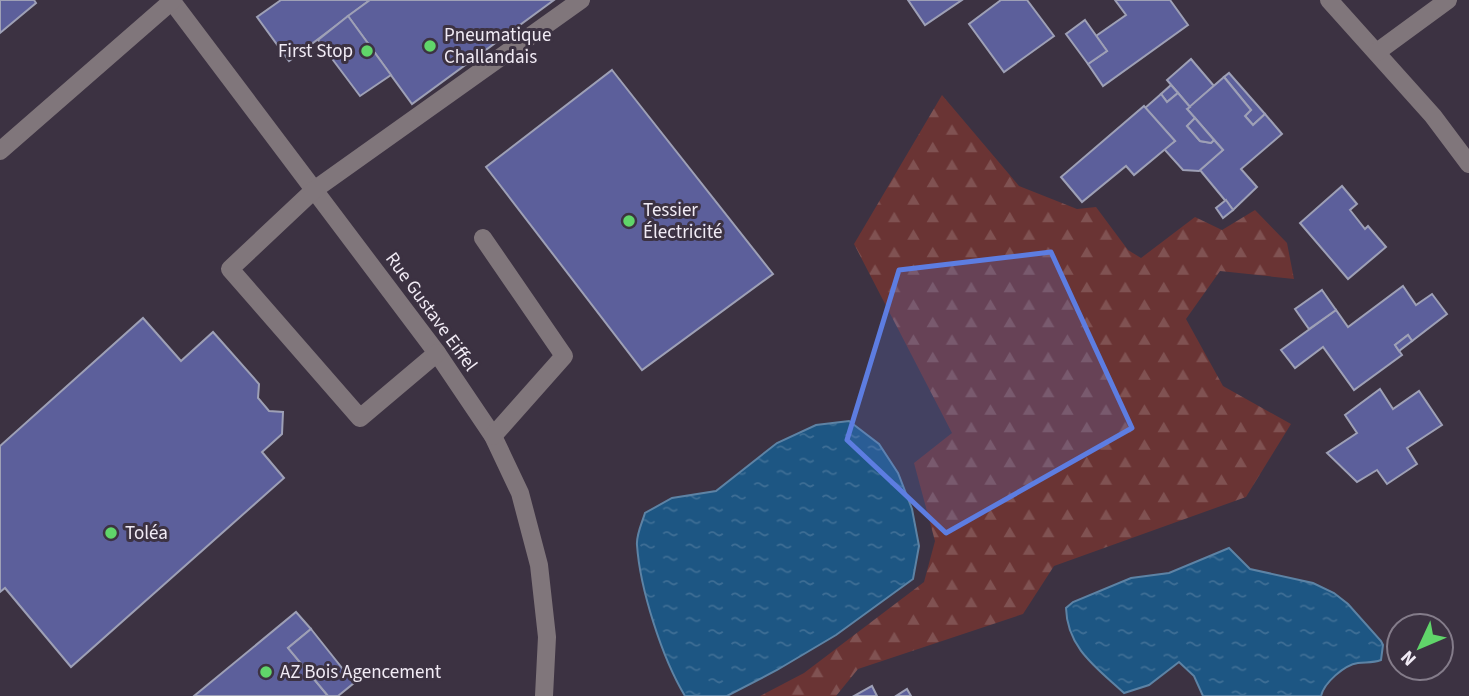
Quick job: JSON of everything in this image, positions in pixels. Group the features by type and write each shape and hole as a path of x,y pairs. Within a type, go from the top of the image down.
{"street":[{"path":"437,353 360,418 230,268 314,190 580,0"},
{"path":"1329,0 1433,116 1469,163"},
{"path":"1377,52 1448,0"},
{"path":"0,151 171,1"},
{"name":"Rue Gustave Eiffel","path":"171,1 437,353 493,436 520,493 539,565 547,637 544,696"},
{"path":"483,238 564,356 493,436"}],"highlighted area":[{"path":"1051,252 1132,428 946,533 847,440 899,270"}],"green space":[{"path":"942,95 1019,186 1077,209 1096,207 1128,250 1141,258 1195,217 1222,230 1255,210 1287,243 1294,279 1220,271 1186,319 1223,386 1291,424 1246,497 1054,566 1023,614 858,669 836,696 760,696 804,673 924,582 935,541 914,463 952,433 854,244"}],"water":[{"path":"849,421 879,444 898,473 912,509 919,546 913,579 836,635 727,696 685,696 668,663 647,602 637,541 645,513 672,498 716,491 777,443 816,425"},
{"path":"1229,548 1250,569 1313,583 1334,593 1348,604 1381,641 1381,660 1347,667 1330,680 1321,696 1203,696 1194,676 1179,662 1149,685 1124,693 1094,666 1078,646 1072,635 1066,608 1073,602 1131,578 1169,573"}],"building":[{"path":"0,0 34,0 36,3 0,33"},
{"path":"281,0 370,0 289,61 257,17"},
{"name":"Pneumatique Challandais","path":"370,0 554,0 412,104 348,16"},
{"path":"908,0 962,0 925,25"},
{"path":"1001,0 1027,0 1054,36 1004,72 969,24"},
{"path":"1115,0 1170,0 1188,25 1103,86 1088,64 1107,51 1096,36 1126,15"},
{"path":"348,16 391,75 360,96 318,40"},
{"path":"1085,20 1107,51 1088,64 1066,34"},
{"path":"1191,59 1214,86 1190,107 1167,80"},
{"name":"Tessier Électricité","path":"612,70 773,274 642,370 486,167"},
{"path":"1229,73 1265,114 1253,125 1245,116 1251,110 1224,77"},
{"path":"1224,77 1251,110 1245,116 1253,125 1265,114 1282,134 1241,169 1257,187 1233,210 1200,170 1223,150 1187,109"},
{"path":"1171,85 1178,93 1167,102 1161,94"},
{"path":"1178,93 1195,118 1187,126 1200,141 1211,143 1214,140 1223,150 1199,171 1183,170 1164,149 1175,141 1145,108 1161,94 1167,102"},
{"path":"1144,106 1175,141 1134,175 1126,166 1082,202 1061,177"},
{"path":"1195,118 1214,140 1211,143 1200,141 1187,126"},
{"path":"1342,186 1357,204 1350,210 1365,229 1368,226 1386,247 1348,279 1300,223"},
{"path":"1226,200 1233,210 1223,218 1216,208"},
{"path":"1403,286 1416,305 1432,294 1447,314 1412,341 1408,335 1395,345 1402,355 1354,390 1323,347 1295,368 1281,350 1336,310 1348,327"},
{"path":"1322,290 1336,310 1309,329 1295,309"},
{"name":"Toléa","path":"143,318 181,361 213,332 259,384 258,398 269,411 283,412 282,434 262,452 284,478 71,667 5,588 0,592 0,446"},
{"path":"1408,335 1412,341 1399,351 1395,345"},
{"path":"1380,389 1393,409 1419,391 1442,425 1407,448 1417,464 1387,484 1377,470 1357,482 1327,453 1357,433 1345,415"},
{"name":"AZ Bois Agencement","path":"296,612 311,629 288,648 328,696 194,696"},
{"path":"311,629 354,683 338,696 328,696 288,648"},
{"path":"872,686 877,696 854,696"},
{"path":"907,689 911,696 896,696"}],"place":[{"name":"Pneumatique Challandais","path":"430,46"},
{"name":"First Stop","path":"367,51"},
{"name":"Tessier Électricité","path":"629,221"},
{"name":"Toléa","path":"111,533"},
{"name":"AZ Bois Agencement","path":"266,672"}]}
